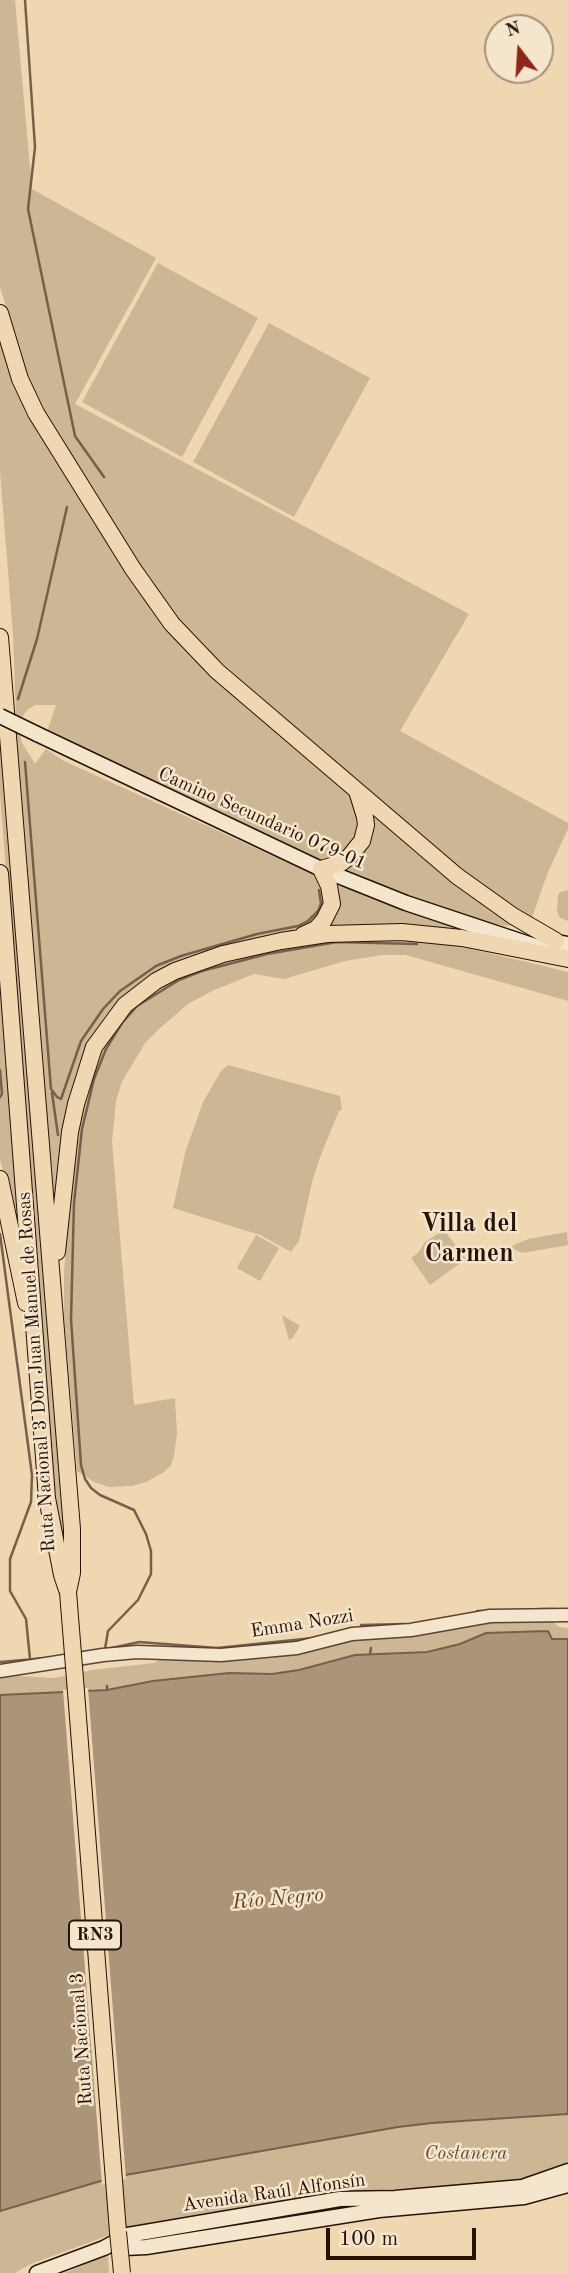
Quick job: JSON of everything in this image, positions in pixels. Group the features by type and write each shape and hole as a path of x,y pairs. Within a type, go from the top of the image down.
{"highway":[{"path":"0,313 20,379 36,413 165,616 217,671 457,876 513,916 562,943"},
{"name":"Ruta Nacional 3 Don Juan Manuel de Rosas","path":"0,637 72,1529 72,1573 68,1592"},
{"path":"53,1296 70,1132 90,1060 104,1032 138,993 175,971 223,954 308,934 316,929 329,912 332,896 321,869 341,863 362,841 366,825 356,789"},
{"name":"Ruta Nacional 3 Don Juan Manuel de Rosas","path":"0,873 47,1497 62,1575 68,1592"},
{"path":"281,941 327,934 402,932 497,944 568,959"},
{"path":"0,1179 18,1274 37,1342"},
{"name":"Ruta Nacional 3","path":"68,1592 122,2273"}],"main road":[{"name":"Camino Secundario 079-01","path":"0,716 321,869 406,903 515,938"},
{"path":"515,938 562,943"},
{"path":"515,938 568,959"},
{"name":"Avenida Raúl Alfonsín","path":"37,2273 128,2235 340,2199 395,2198 522,2187 568,2171"},
{"name":"Avenida Raúl Alfonsín","path":"111,2244 125,2248 146,2248 379,2210 524,2197 568,2185"}],"street":[{"name":"Emma Nozzi","path":"0,1671 125,1653 221,1655 297,1648 352,1634 411,1630 490,1616 568,1615"}],"green space":[{"path":"0,0 15,0 32,189 156,258 75,404 469,614 400,731 568,823 568,829 548,872 532,918 472,878 219,660 175,614 144,573 54,429 28,377 0,287"},
{"path":"158,263 258,318 182,457 82,402"},
{"path":"269,323 370,378 294,517 193,462"},
{"path":"0,332 3,343 155,607 348,789 360,815 357,835 346,851 331,859 313,859 247,825 47,732 56,705 36,705 28,709 21,719 16,716 13,634 0,471"},
{"path":"0,700 66,1536 62,1537 58,1531 0,794"},
{"path":"16,732 20,734 22,743 35,764 46,749 64,761 322,879 325,909 305,930 123,997 108,1013 87,1045 57,1205 54,1205 51,1177"},
{"path":"371,808 517,925 505,926 470,918 408,898 342,870"},
{"path":"340,886 480,932 330,930 327,924 336,888"},
{"path":"568,890 568,921 560,918 557,911 558,895"},
{"path":"334,939 427,939 568,972 568,1001 406,955 382,955 345,961 284,979 254,974 188,1004 145,1043 122,1082 116,1101 112,1141 134,1405 175,1398 177,1433 171,1465 164,1472 146,1482 131,1486 109,1487 94,1482 77,1471 64,1317 64,1271 77,1128 101,1048 136,1002 177,976 228,959"},
{"path":"0,982 16,1166 18,1208 14,1209 0,1160"},
{"path":"228,1065 340,1096 342,1110 339,1111 322,1152 313,1178 299,1241 291,1252 260,1235 173,1208 185,1153 203,1102 221,1071"},
{"path":"444,1230 466,1259 430,1285 411,1258 425,1242"},
{"path":"567,1232 568,1245 522,1253 510,1247 528,1239"},
{"path":"256,1235 279,1248 260,1281 237,1268"},
{"path":"282,1315 300,1326 292,1339 289,1340"},
{"path":"550,1619 559,1627 568,1628 568,1639 486,1633 461,1644 427,1651 355,1655 299,1670 272,1674 229,1673 153,1681 107,1690 0,1695 0,1675 55,1678 92,1670 154,1663 164,1656 491,1621"},
{"name":"Costanera","path":"568,2114 568,2166 521,2182 332,2194 118,2232 31,2264 15,2273 0,2273 0,2211 114,2177 398,2127"},
{"path":"108,2256 109,2273 64,2273 93,2261"}],"water":[{"name":"Río Negro","path":"548,1631 552,1639 568,1639 568,2114 398,2127 114,2177 0,2211 0,1695 107,1690 153,1681 229,1673 272,1674 299,1670 355,1655 427,1652 460,1644 486,1633"}],"pier":[{"path":"88,1688 126,2179 102,2185 63,1690"}],"waterway":[{"path":"25,0 35,147 28,209 75,436 104,477"},
{"path":"18,699 37,639 67,507"},
{"path":"25,762 51,1089 61,1099 81,1041 103,1009 120,991 156,966 181,956 257,934 298,926 308,921 321,904 319,890"},
{"path":"105,1649 108,1631 138,1600 151,1574 151,1551 134,1510 100,1495 91,1488 81,1465 71,1319 74,1203 82,1129 94,1079 106,1049 122,1023 137,1006 179,980 202,971 267,954 337,942 417,944"},
{"path":"0,1070 0,1097"},
{"path":"52,1093 58,1135"},
{"path":"0,1234 32,1475 31,1502 10,1559 10,1591 26,1619 30,1659"},
{"path":"540,1609 554,1609"},
{"path":"477,1611 484,1611"},
{"path":"361,1625 404,1624"},
{"path":"107,1649 139,1642 217,1648 313,1638"},
{"path":"370,1654 371,1648"},
{"path":"0,1662 46,1658"}],"district":[{"name":"Villa del Carmen","path":"469,1239"}]}
